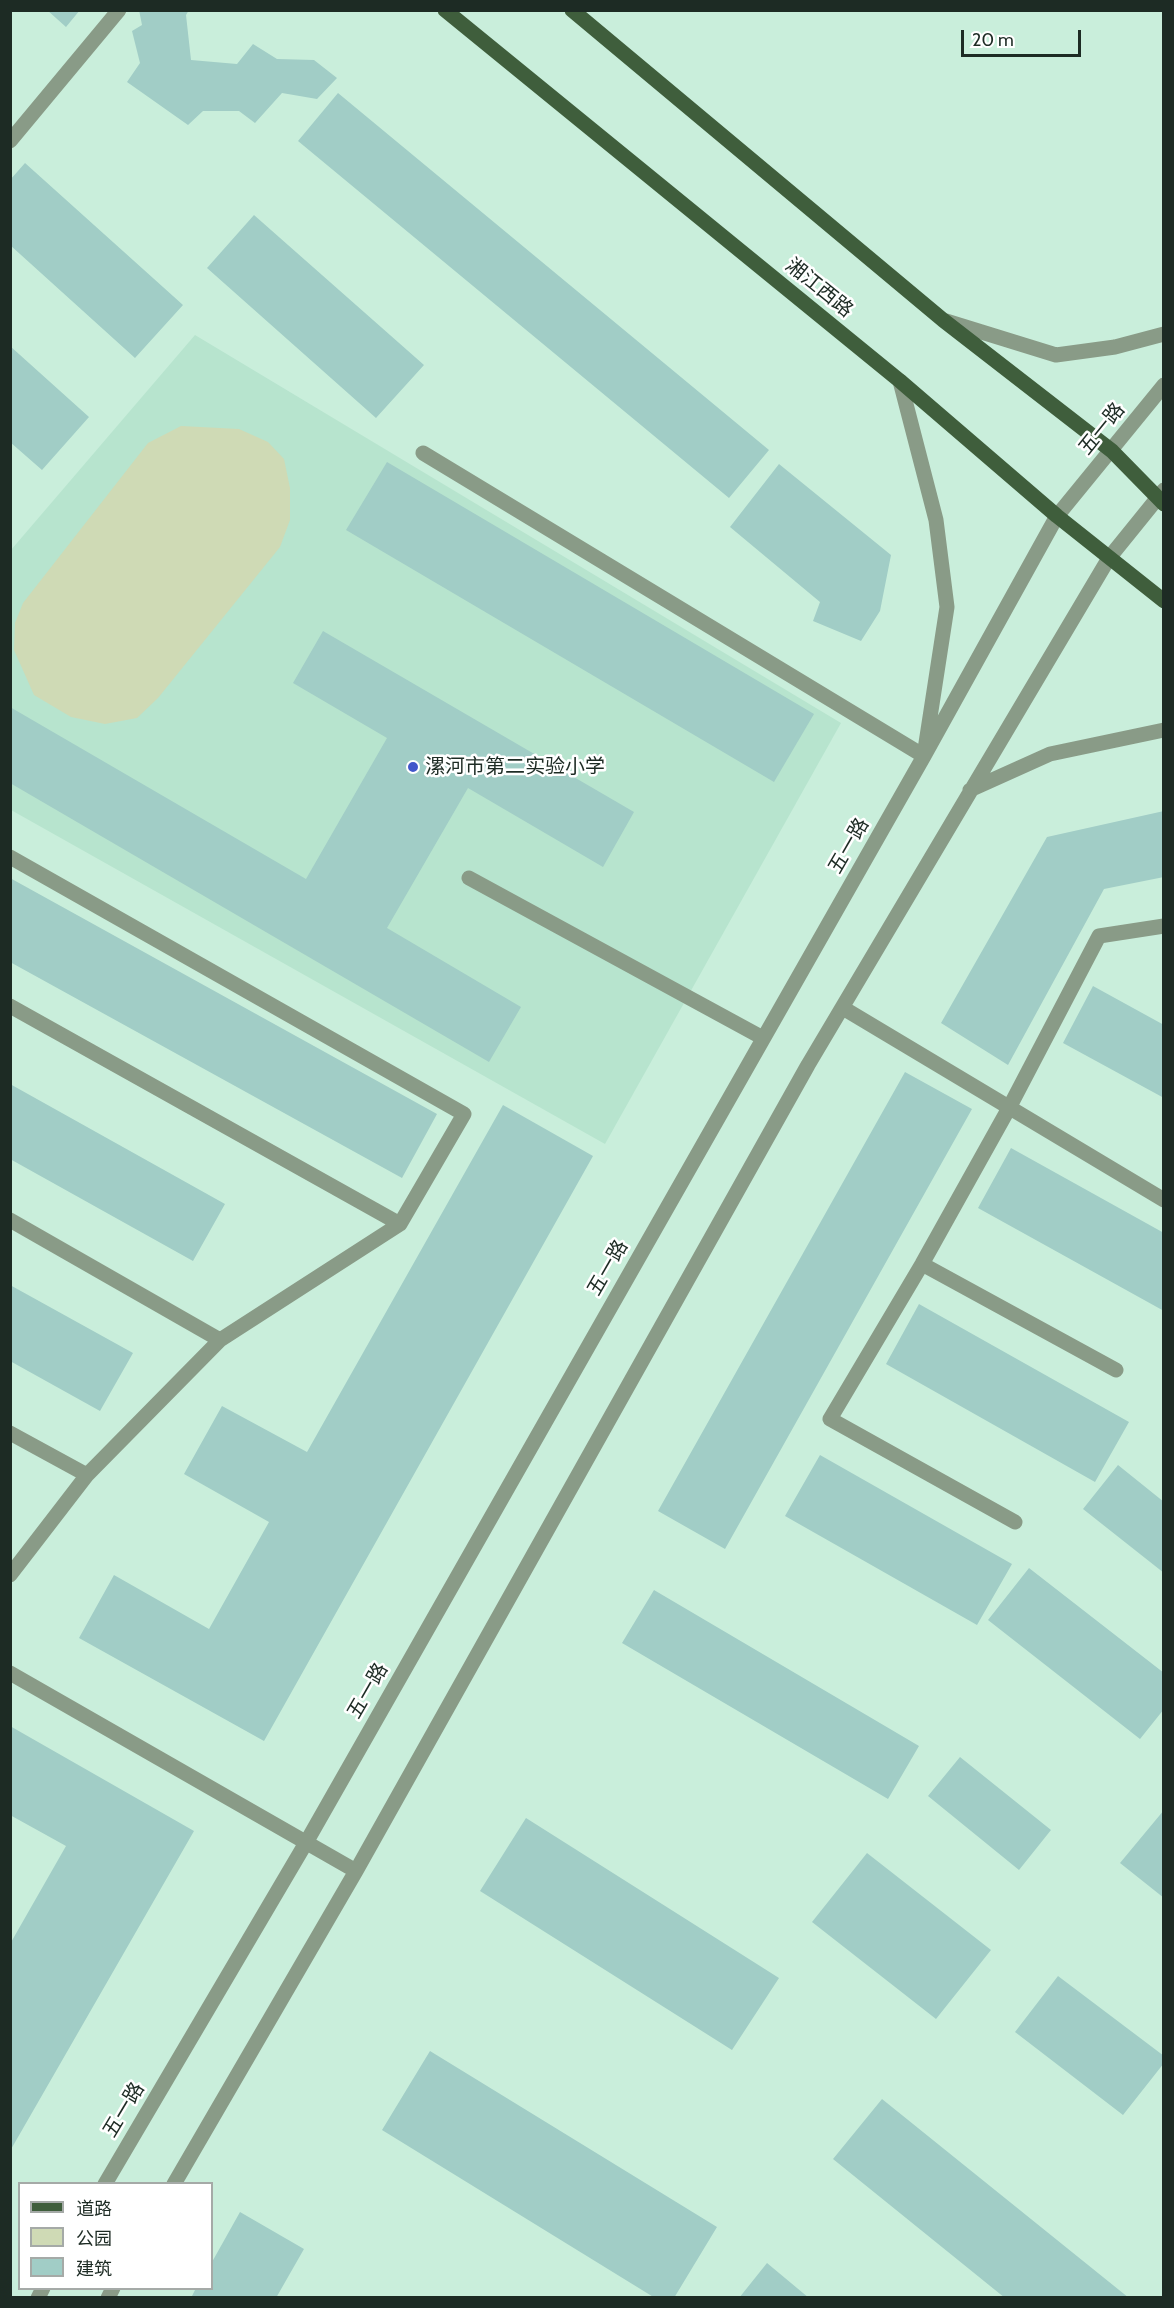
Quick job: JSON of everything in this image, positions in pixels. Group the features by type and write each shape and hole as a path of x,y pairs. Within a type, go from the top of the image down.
{"main road":[{"name":"湘江西路","path":"445,10 900,381 1058,516 1164,601"},
{"path":"572,10 943,320 1112,451 1161,498"}],"street":[{"path":"10,141 119,10"},
{"path":"943,320 1056,355 1114,346 1164,334"},
{"path":"423,453 924,756 947,607 936,520 900,381"},
{"name":"五一路","path":"106,2182 307,1841 1058,516 1164,385"},
{"path":"175,2182 356,1871 796,1085 1109,558 1161,498"},
{"path":"970,790 1050,754 1164,730"},
{"path":"10,857 464,1114 400,1224 220,1340 87,1475 10,1575"},
{"path":"470,878 763,1038"},
{"path":"1015,1522 830,1419 922,1264 1009,1108 1099,936 1164,926"},
{"path":"10,1006 400,1224"},
{"path":"843,1008 1164,1200"},
{"path":"10,1220 220,1340"},
{"path":"922,1264 1116,1370"},
{"path":"10,1433 87,1475"},
{"path":"10,1673 356,1871"}],"shaded area":[{"name":"漯河市第二实验小学","path":"195,335 841,723 605,1144 11,810 11,550"}],"green space":[{"path":"181,426 239,429 268,442 284,459 290,488 290,520 280,547 158,698 137,718 105,724 71,717 34,695 14,650 15,623 23,603 148,443"}],"building":[{"path":"47,10 80,10 66,27"},
{"path":"139,10 189,10 186,15 191,60 237,64 253,44 277,59 314,60 337,78 317,99 282,93 255,123 239,111 203,111 188,125 127,82 140,63 132,31 142,25"},
{"path":"338,93 769,450 729,498 298,141"},
{"path":"25,163 183,305 135,358 10,245 10,180"},
{"path":"254,215 424,365 376,418 207,268"},
{"path":"10,346 89,417 42,470 10,442"},
{"path":"387,462 814,714 774,782 346,530"},
{"path":"779,464 891,555 880,611 861,641 813,621 820,602 730,527"},
{"path":"323,631 634,812 603,867 468,788 387,928 521,1007 489,1062 10,783 10,707 306,879 387,738 293,683"},
{"path":"1164,811 1164,877 1104,889 1008,1065 941,1023 1047,837"},
{"path":"10,878 437,1114 402,1178 10,962"},
{"path":"1093,986 1164,1025 1164,1098 1063,1043"},
{"path":"905,1072 972,1109 725,1549 658,1511"},
{"path":"10,1084 225,1204 193,1261 10,1159"},
{"path":"503,1105 593,1156 264,1741 79,1638 114,1575 209,1629 269,1522 184,1474 222,1406 307,1452"},
{"path":"1011,1148 1164,1233 1164,1311 978,1208"},
{"path":"10,1285 133,1353 100,1411 10,1361"},
{"path":"919,1304 1129,1422 1095,1482 886,1364"},
{"path":"820,1455 1012,1564 977,1625 785,1516"},
{"path":"1118,1465 1164,1502 1164,1573 1083,1509"},
{"path":"1029,1568 1164,1673 1164,1709 1140,1739 988,1620"},
{"path":"654,1590 919,1746 888,1799 622,1643"},
{"path":"10,1726 194,1831 10,2151 10,1944 66,1846 10,1815"},
{"path":"960,1757 1051,1830 1019,1870 928,1796"},
{"path":"1164,1810 1164,1898 1120,1863"},
{"path":"526,1818 779,1978 732,2050 480,1891"},
{"path":"867,1853 991,1950 936,2019 812,1922"},
{"path":"1058,1976 1164,2056 1164,2063 1123,2115 1015,2032"},
{"path":"430,2051 717,2227 674,2298 655,2298 382,2130"},
{"path":"882,2099 1129,2298 1005,2298 833,2159"},
{"path":"240,2212 304,2249 276,2298 191,2298 195,2290 213,2290 213,2260"},
{"path":"767,2263 809,2298 739,2298"}],"place":[{"name":"漯河市第二实验小学","path":"413,767"}]}
